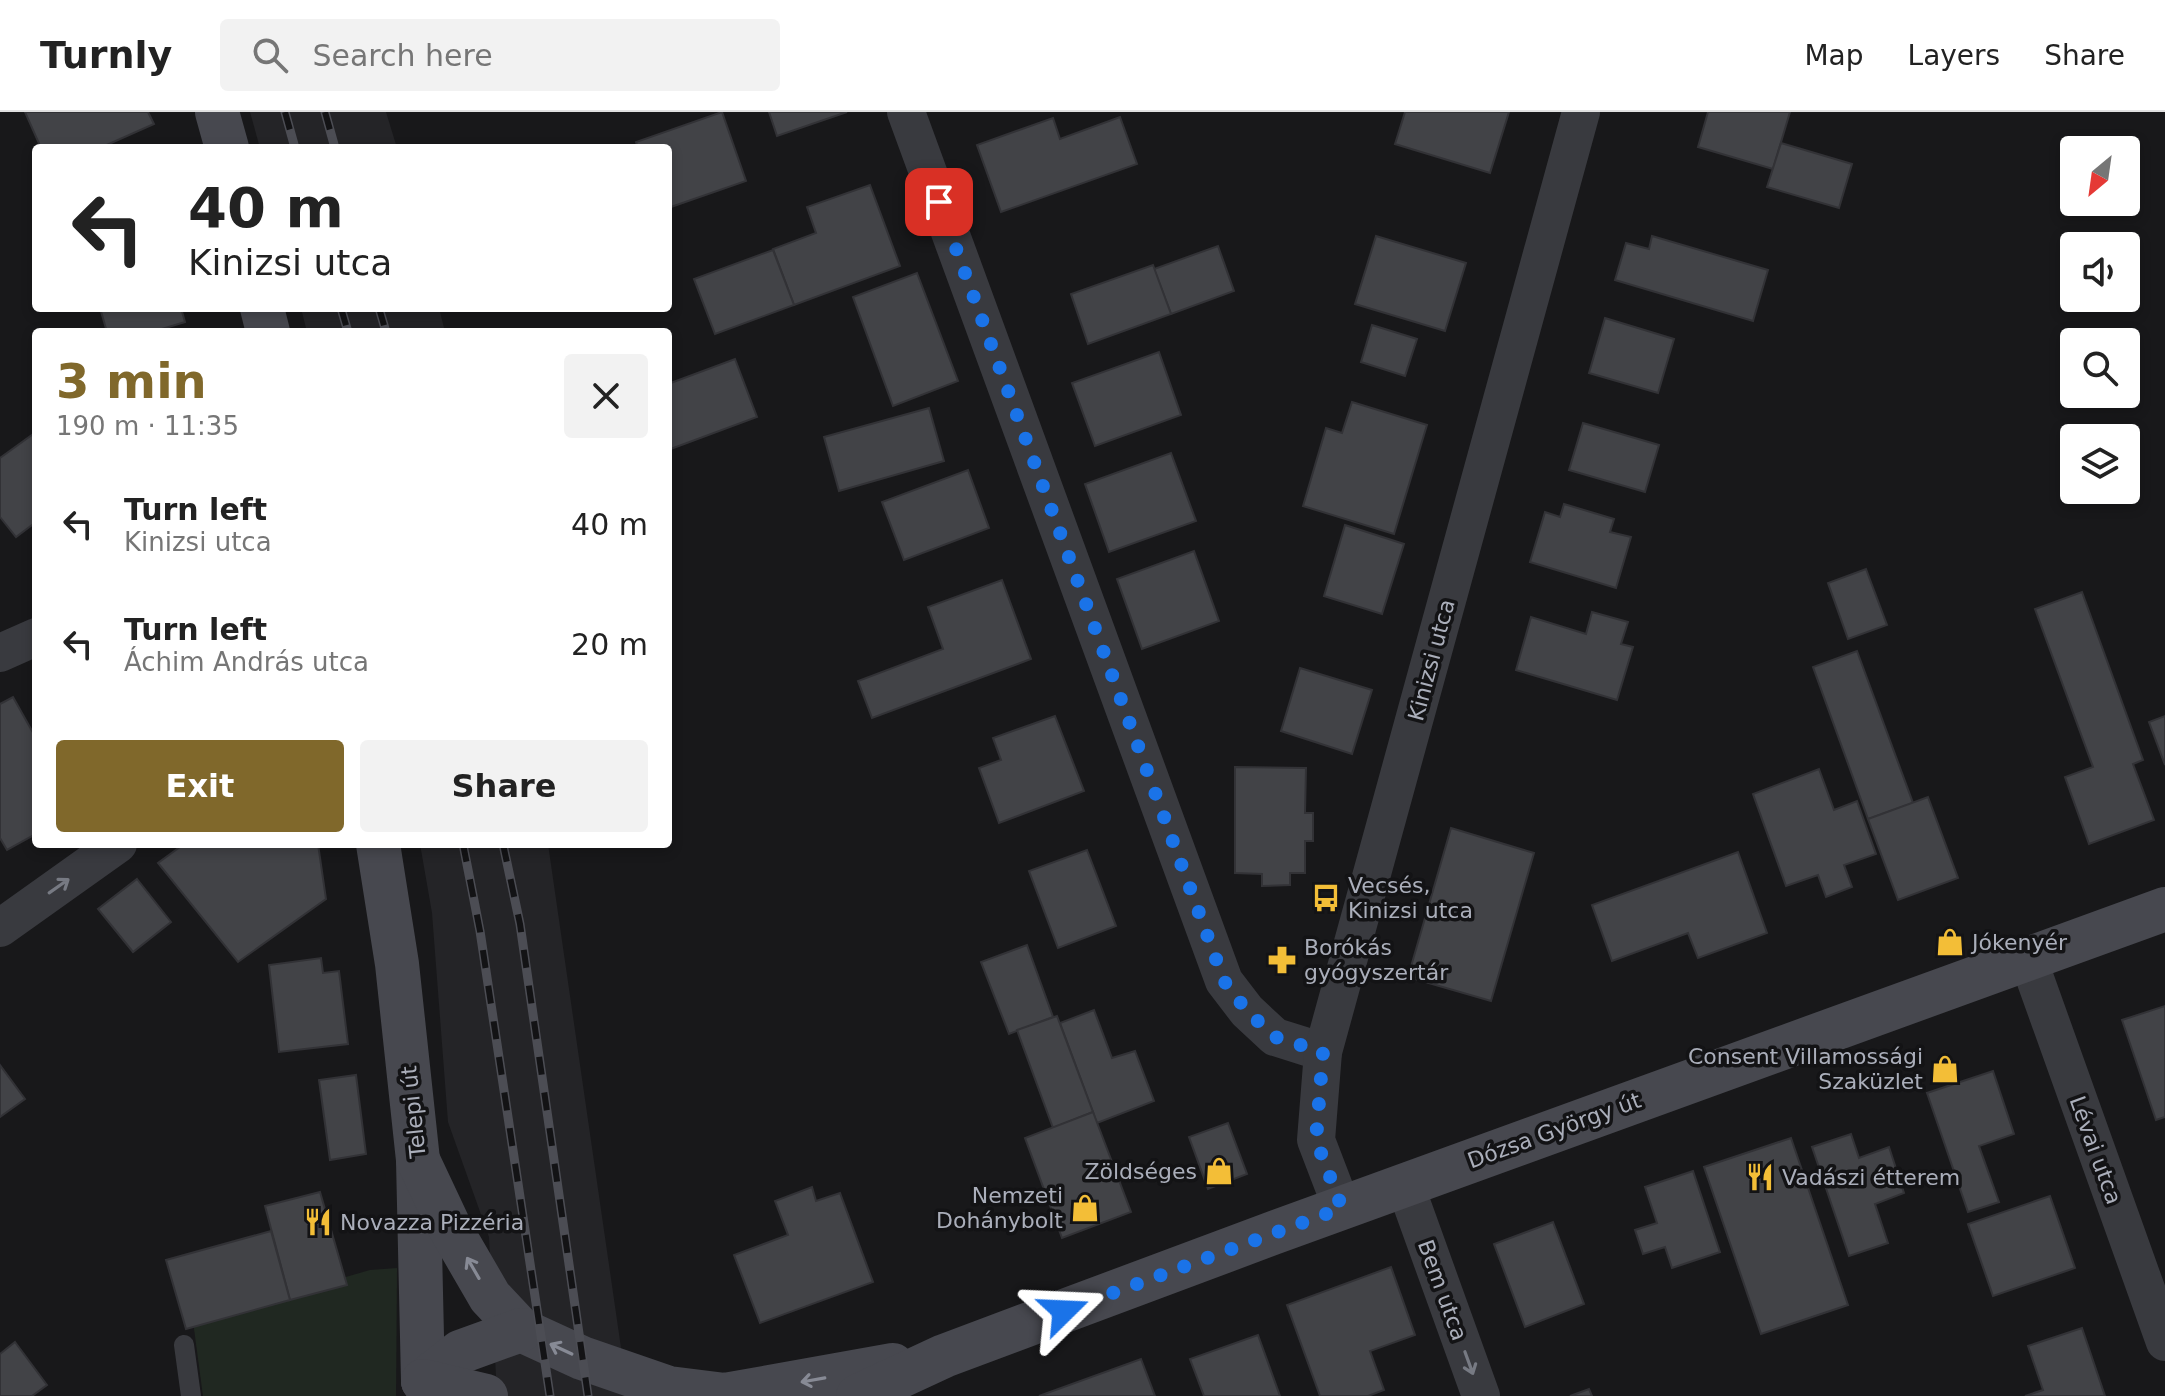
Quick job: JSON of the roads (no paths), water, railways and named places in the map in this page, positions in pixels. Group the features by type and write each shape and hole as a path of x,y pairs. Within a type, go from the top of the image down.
{"main road":[{"path":"217,112 226,144"},
{"name":"Telepi út","path":"379,848 397,964 418,1160 423,1381"},
{"name":"Dózsa György út","path":"858,1396 944,1356 2165,909"},
{"path":"418,1160 450,1228 490,1297 521,1330 460,1352 423,1381"},
{"name":"Dózsa György út","path":"521,1330 616,1372 669,1388 725,1395 944,1356"},
{"path":"423,1381 486,1396"}],"street":[{"path":"906,112 1224,981 1247,1011 1275,1037 1323,1052"},
{"name":"Kinizsi utca","path":"1342,1208 1316,1140 1323,1052 1581,112"},
{"path":"0,653 32,639"},
{"path":"0,928 112,848"},
{"name":"Lévai utca","path":"2028,959 2165,1342"},
{"name":"Bem utca","path":"1405,1185 1481,1396"}],"lane":[{"path":"184,1345 191,1396"}],"railway":[{"path":"285,112 294,144"},
{"path":"325,112 334,144"},
{"path":"342,312 347,328"},
{"path":"380,312 385,328"},
{"path":"464,848 480,931 550,1396"},
{"path":"504,848 520,924 588,1396"}],"place":[{"name":"Vecsés, Kinizsi utca","path":"1326,898"},
{"name":"Jókenyér","path":"1950,942"},
{"name":"Borókás gyógyszertár","path":"1282,960"},
{"name":"Consent Villamossági Szaküzlet","path":"1945,1069"},
{"name":"Zöldséges","path":"1219,1171"},
{"name":"Vadászi étterem","path":"1760,1177"},
{"name":"Nemzeti Dohánybolt","path":"1085,1208"},
{"name":"Novazza Pizzéria","path":"318,1222"}]}
